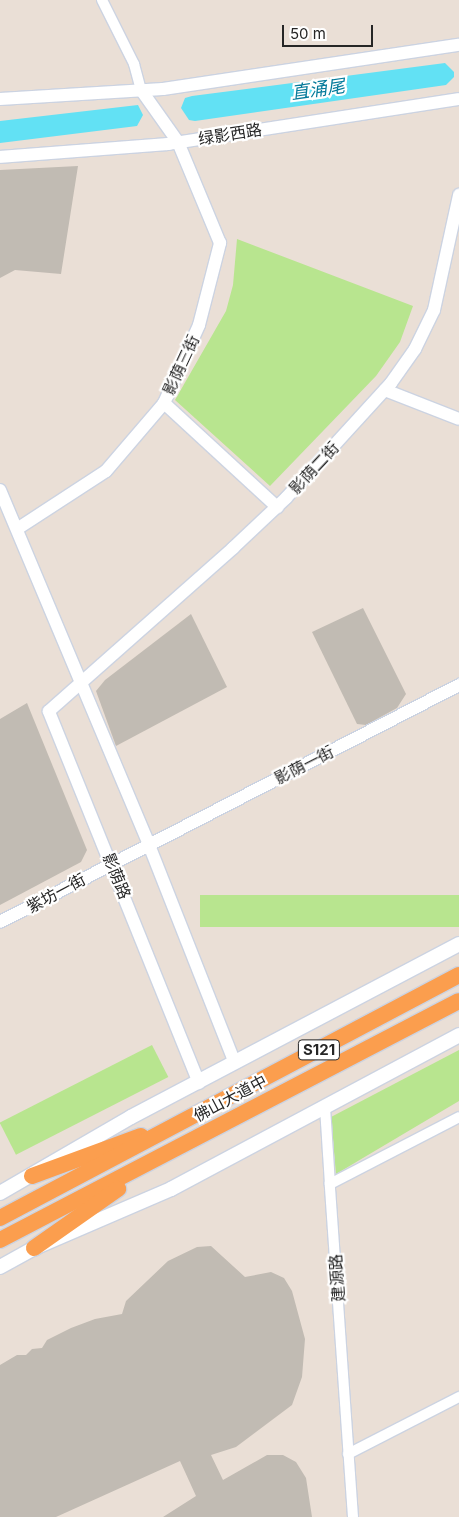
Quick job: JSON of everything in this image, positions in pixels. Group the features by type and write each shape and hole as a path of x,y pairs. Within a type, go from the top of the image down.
{"highway":[{"name":"佛山大道中","path":"0,1218 179,1125 459,975"},
{"name":"佛山大道中","path":"0,1240 459,1001"},
{"path":"32,1176 86,1154 179,1125"},
{"path":"34,1248 187,1144"}],"main road":[{"name":"佛山大道中","path":"0,1193 131,1117 459,944"},
{"path":"0,1267 34,1248 171,1190 459,1035"}],"street":[{"path":"102,0 134,64 141,90"},
{"path":"0,99 141,90 459,45"},
{"name":"影荫三街","path":"17,529 106,470 164,403 199,325 220,243 178,142 141,90"},
{"name":"绿影西路","path":"0,158 178,142 459,99"},
{"name":"影荫二街","path":"82,684 277,507 385,390 415,348 434,310 459,195"},
{"path":"385,390 459,419"},
{"path":"164,403 277,507"},
{"path":"0,490 149,845 235,1063"},
{"name":"影荫路","path":"82,684 49,711 199,1082"},
{"name":"影荫一街","path":"112,864 459,685"},
{"name":"紫坊一街","path":"0,922 112,864"},
{"name":"建源路","path":"325,1107 353,1517"},
{"path":"330,1184 459,1117"},
{"path":"348,1454 459,1397"}],"green space":[{"path":"237,239 413,306 400,342 376,376 270,486 175,400 226,311 233,285"},
{"path":"200,895 459,895 459,927 200,927"},
{"path":"152,1045 168,1077 16,1155 0,1122"},
{"path":"459,1050 459,1101 336,1174 331,1117"}],"water":[{"name":"直涌尾","path":"445,63 454,72 454,77 446,85 195,121 189,120 181,108 185,98 192,96"},
{"path":"138,105 143,115 137,126 0,143 0,121"}],"building":[{"path":"78,166 61,274 15,270 0,278 0,170"},
{"path":"363,608 406,694 397,708 366,725 357,724 312,632"},
{"path":"191,614 227,687 116,746 96,691 105,680"},
{"path":"27,703 87,850 81,862 0,905 0,719"},
{"path":"211,1246 245,1277 271,1272 284,1278 292,1291 305,1339 302,1377 292,1405 236,1447 211,1455 223,1480 267,1455 283,1455 296,1462 306,1478 312,1517 163,1517 196,1496 180,1461 56,1517 0,1517 0,1365 17,1355 26,1355 32,1349 42,1348 47,1340 71,1328 95,1319 122,1314 126,1301 168,1261 197,1247"}]}
